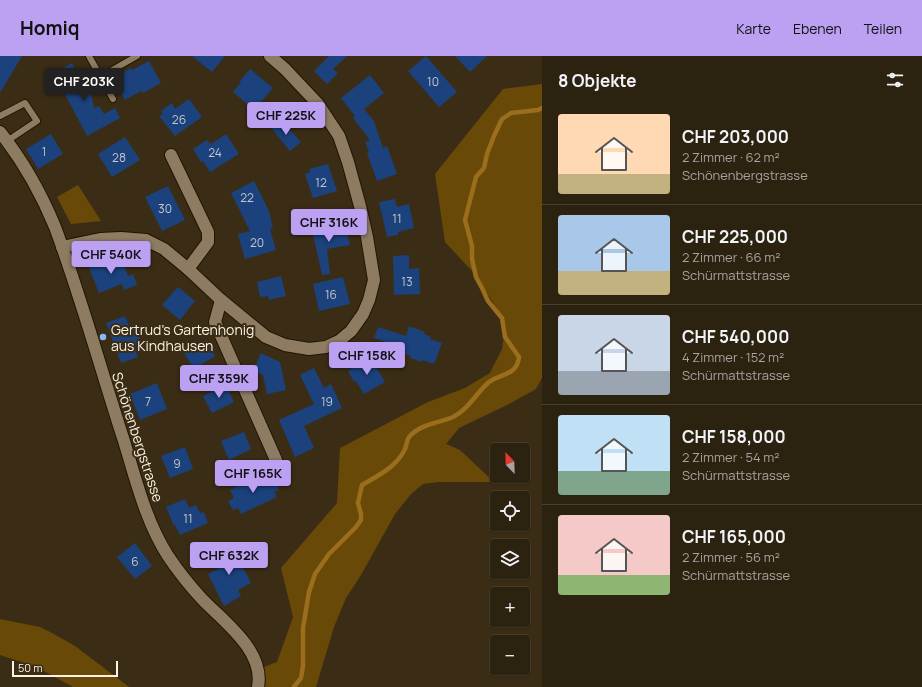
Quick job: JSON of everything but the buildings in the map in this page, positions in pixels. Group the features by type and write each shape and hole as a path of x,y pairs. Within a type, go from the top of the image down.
{"street":[{"path":"62,247 100,239 121,238 146,240 164,249 221,300 266,337 285,345 309,349 326,347 339,341 351,331 369,300 374,280 366,229 358,199 339,136 318,104 285,69 270,56"},
{"name":"Schönenbergstrasse","path":"4,136 39,191 52,220 62,247 138,487 156,534 168,555 189,584 247,645 256,661 259,671 258,687"},
{"path":"171,155 208,232 208,242 188,269"},
{"path":"221,300 215,322 276,460"}],"lane":[{"path":"89,56 113,99"},
{"path":"100,77 137,56"},
{"path":"0,116 25,103 37,121 4,136"}],"shaded area":[{"path":"542,84 542,378 536,389 459,428 446,444 460,450 490,478 490,482 438,482 423,484 411,494 395,514 361,575 346,598 334,627 316,687 263,687 264,667 277,662 293,617 281,568 337,503 340,448 428,402 465,388 490,373 502,349 505,328 498,310 473,272 445,242 435,174 503,89"},
{"path":"78,185 101,221 71,224 57,197"},
{"path":"0,619 40,627 52,633 75,646 129,687 73,687 37,667 0,655"}],"waterway":[{"path":"294,687 301,678 303,666 303,628 309,592 315,574 329,554 361,520 358,503 362,485 391,467 396,462 405,449 409,437 413,433 419,429 459,414 489,382 512,371 518,363 519,357 505,337 502,318 488,301 476,277 472,259 472,246 465,220 476,177 484,168 487,154 502,119 511,113 538,110 542,108"}],"place":[{"name":"Gertrud's Gartenhonig aus Kindhausen","path":"103,337"}]}
